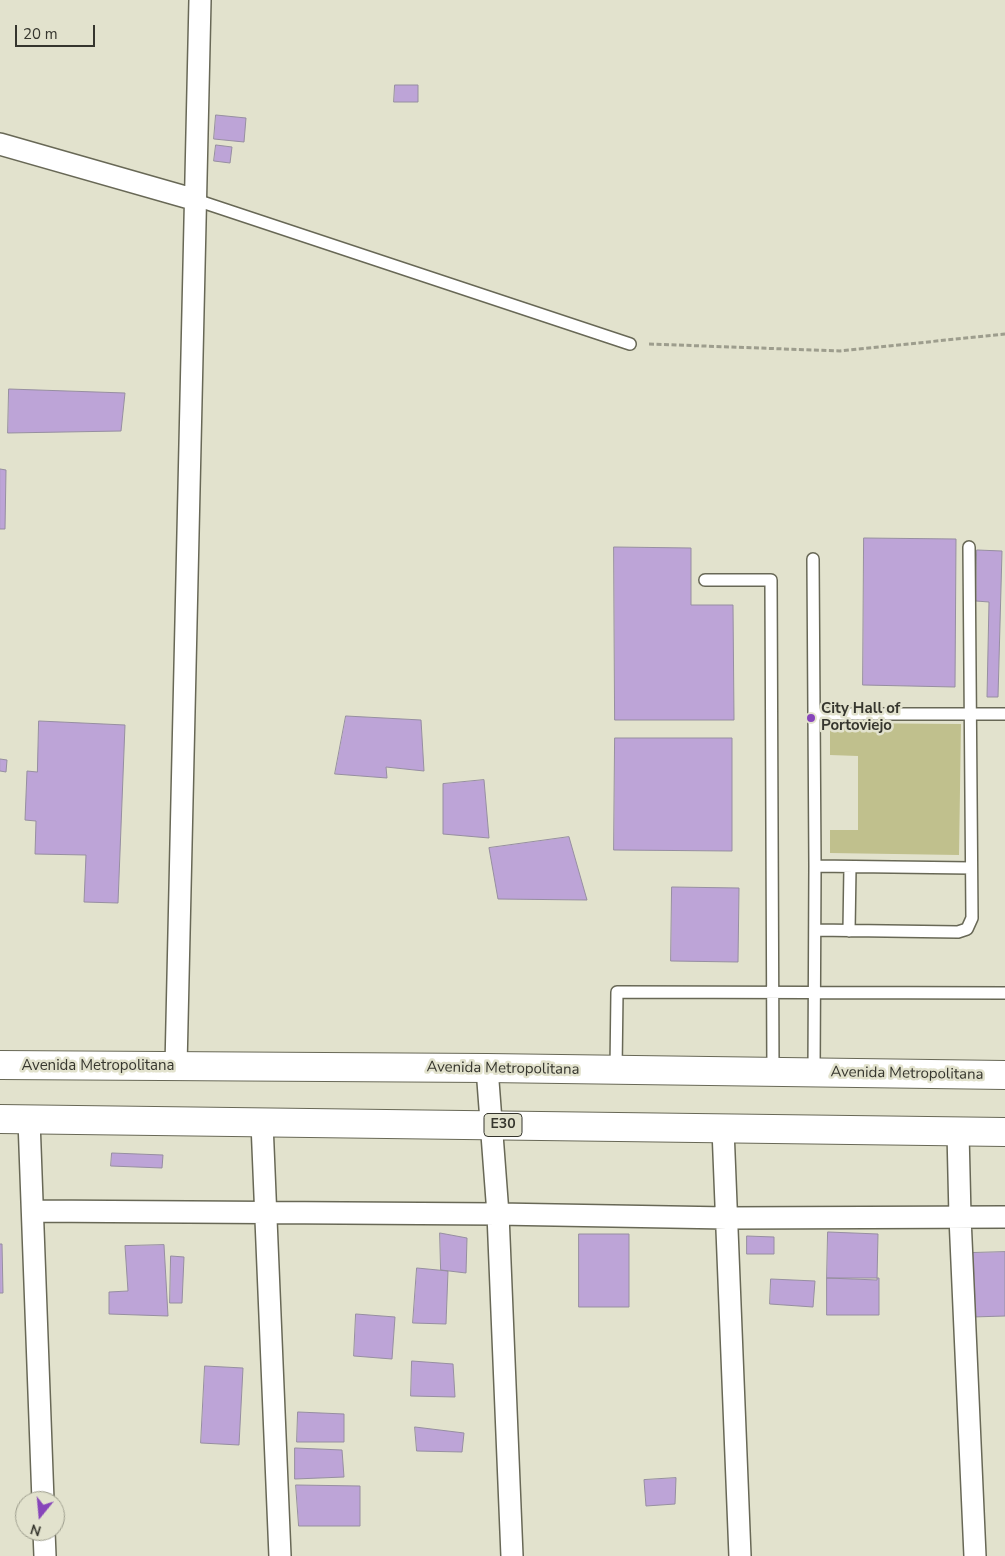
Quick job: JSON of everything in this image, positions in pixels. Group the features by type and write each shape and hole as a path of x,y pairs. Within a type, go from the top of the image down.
{"highway":[{"name":"Avenida Metropolitana","path":"0,1065 487,1068 1005,1075"},
{"name":"E30","path":"0,1119 1005,1132"}],"street":[{"path":"176,1066 200,0"},
{"path":"0,144 196,200"},
{"path":"487,1068 498,1214 512,1556"},
{"path":"29,1120 43,1491"},
{"path":"262,1123 280,1556"},
{"path":"723,1129 740,1556"},
{"path":"958,1132 974,1556"},
{"path":"33,1211 498,1214 727,1218 1005,1217"},
{"path":"44,1541 45,1556"}],"lane":[{"path":"196,200 630,344"},
{"path":"815,930 958,932 967,929 972,918 969,547"},
{"path":"813,558 814,1073"},
{"path":"705,580 771,580 772,1073"},
{"path":"814,714 1005,714"},
{"path":"815,866 971,868"},
{"path":"850,867 850,931"},
{"path":"616,1071 617,992 1005,993"}],"path":[{"path":"630,344 840,351 1005,334"}],"green space":[{"path":"830,723 961,724 959,855 830,853 830,830 858,830 858,756 830,755"}],"building":[{"path":"395,85 418,85 418,102 394,102"},
{"path":"216,115 246,118 244,142 214,139"},
{"path":"216,145 232,147 230,163 214,161"},
{"path":"9,389 125,393 121,431 8,433"},
{"path":"0,469 6,470 5,529 0,529"},
{"path":"864,538 956,539 955,687 863,685"},
{"path":"614,547 691,548 691,605 733,605 734,720 615,720"},
{"path":"977,550 1002,551 998,697 987,697 989,602 976,601"},
{"path":"346,716 421,720 424,771 386,767 387,778 335,774"},
{"path":"39,721 125,725 118,903 84,902 86,855 35,854 36,821 25,820 27,771 37,772"},
{"path":"615,738 732,738 732,851 614,850"},
{"path":"0,759 7,760 6,772 0,771"},
{"path":"484,780 489,838 443,834 443,784"},
{"path":"569,837 587,900 498,899 489,848"},
{"path":"672,887 739,888 738,962 671,961"},
{"path":"112,1153 163,1155 162,1168 111,1166"},
{"path":"828,1232 878,1234 877,1280 827,1278"},
{"path":"440,1233 467,1238 466,1273 441,1270"},
{"path":"579,1234 629,1234 629,1307 579,1307"},
{"path":"747,1236 774,1237 774,1254 747,1254"},
{"path":"0,1244 2,1244 3,1293 0,1293"},
{"path":"164,1245 168,1316 109,1314 109,1292 128,1291 125,1246"},
{"path":"1005,1252 1005,1316 972,1317 970,1253"},
{"path":"171,1256 184,1257 182,1303 170,1303"},
{"path":"417,1268 448,1271 446,1324 413,1323"},
{"path":"827,1278 879,1278 879,1315 827,1315"},
{"path":"771,1279 815,1281 813,1307 770,1304"},
{"path":"356,1314 395,1317 392,1359 354,1356"},
{"path":"412,1361 453,1364 455,1397 411,1396"},
{"path":"205,1366 243,1368 239,1445 201,1443"},
{"path":"298,1412 344,1414 344,1442 297,1442"},
{"path":"415,1427 464,1433 462,1452 417,1451"},
{"path":"295,1448 342,1450 344,1477 295,1479"},
{"path":"676,1478 675,1504 646,1506 644,1480"},
{"path":"296,1485 360,1486 360,1526 299,1526"}],"place":[{"name":"City Hall of Portoviejo","path":"811,718"}]}
